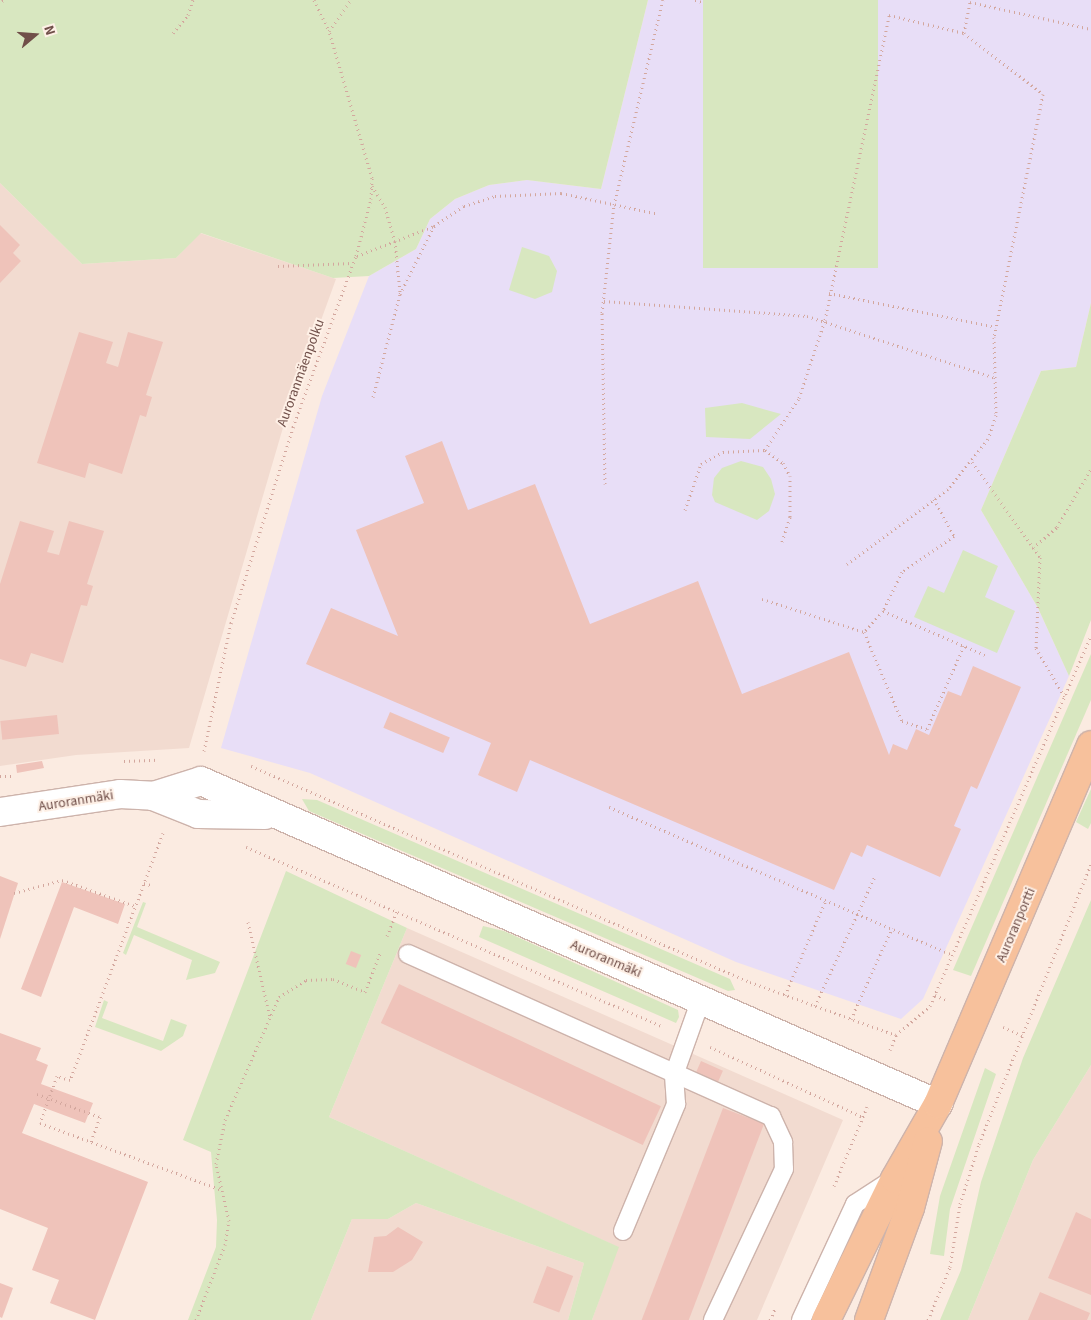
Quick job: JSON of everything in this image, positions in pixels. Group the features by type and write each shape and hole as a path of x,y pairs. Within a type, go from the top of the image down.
{"main road":[{"name":"Auroranportti","path":"826,1320 895,1179 938,1104 1091,745"},
{"name":"Auroranmäki","path":"0,812 120,794 153,796 201,781 272,815 700,999 938,1104"},
{"name":"Auroranportti","path":"869,1320 910,1208 938,1104"}],"lane":[{"path":"408,954 771,1116 784,1142 784,1169 714,1320"},
{"path":"623,1231 676,1104 674,1074 700,999"},
{"path":"800,1320 855,1204 895,1179"}],"path":[{"path":"173,33 188,15 193,0"},
{"name":"Auroranmäenpolku","path":"203,760 207,721 231,624 293,427 356,256 371,186 329,32 314,0"},
{"path":"329,32 350,0"},
{"path":"605,484 604,301 614,205 663,0"},
{"path":"695,0 702,2"},
{"path":"964,33 970,1 1091,29"},
{"path":"766,450 799,398 824,320 828,293 889,16 964,33 1044,94 996,327 996,415 988,439 972,462 934,498 847,564"},
{"path":"371,186 385,208 395,242 400,294"},
{"path":"356,256 434,226 464,206 495,196 561,193 658,214"},
{"path":"373,397 400,294 434,226"},
{"path":"278,266 353,263"},
{"path":"828,293 996,327"},
{"path":"604,301 824,320 996,378"},
{"path":"685,510 692,478 711,456 741,448 766,450 783,463 790,476 790,517 782,542"},
{"path":"972,462 1040,557 1036,648 1065,697"},
{"path":"1033,548 1057,526 1091,469"},
{"path":"864,632 883,611 902,572 954,536 934,498"},
{"path":"762,599 864,632 902,721 927,729 964,646"},
{"path":"883,611 985,655"},
{"path":"830,1194 896,1035 930,1006 1091,636"},
{"path":"609,807 951,954"},
{"path":"172,830 164,830 70,1080 57,1076 40,1124 222,1190"},
{"path":"240,845 686,1037 863,1117"},
{"path":"928,1320 950,1268 960,1204 979,1144 1091,864"},
{"path":"815,1006 875,876"},
{"path":"14,893 62,880 135,906"},
{"path":"144,883 153,886"},
{"path":"785,995 826,900"},
{"path":"196,1320 226,1245 229,1221 216,1164 225,1120 279,998 306,980 334,979 365,992 397,911"},
{"path":"248,922 270,1017"},
{"path":"851,1019 892,928"},
{"path":"37,1094 100,1117 92,1142"},
{"path":"770,1320 778,1303"}],"shaded area":[{"path":"648,0 1091,0 1091,303 1076,367 1041,371 981,510 1038,608 1069,676 923,999 901,1019 736,962 310,773 221,748 322,396 369,276 416,249 430,219 455,199 489,185 527,180 601,189"},
{"path":"0,183 82,264 176,258 200,233 336,279 287,414 189,748 76,755 0,766"},
{"path":"407,928 843,1120 757,1320 592,1320 618,1247 329,1117"},
{"path":"1091,1065 1091,1320 968,1320 1033,1160"},
{"path":"416,1203 584,1263 568,1320 311,1320 352,1219 388,1219"}],"green space":[{"path":"0,0 648,0 601,189 527,180 489,185 455,199 430,219 416,249 369,276 333,278 201,233 176,258 82,264 0,183"},
{"path":"703,0 878,0 878,268 703,268"},
{"path":"522,247 549,256 557,271 552,292 535,299 509,290"},
{"path":"1091,303 1091,620 1069,676 1038,608 981,510 1041,371 1076,367"},
{"path":"742,403 781,414 750,439 706,437 705,408"},
{"path":"741,461 763,467 771,479 775,494 769,511 757,520 715,502 712,495 714,478 722,468"},
{"path":"963,550 998,566 985,597 1015,611 997,653 914,617 928,586 944,593"},
{"path":"1091,654 1091,700 971,976 953,970"},
{"path":"1091,789 1091,823 1088,829 1076,822"},
{"path":"302,799 317,800 730,979 735,990 728,991 309,811"},
{"path":"286,871 407,928 329,1117 619,1247 592,1320 568,1320 584,1263 416,1203 388,1219 352,1219 311,1320 188,1320 216,1247 217,1220 211,1152 183,1140"},
{"path":"1091,900 1091,1065 1033,1160 968,1320 940,1320 961,1270 981,1182 1023,1058"},
{"path":"143,902 146,903 137,927 220,962 215,973 186,980 192,960 134,935 126,955 123,953"},
{"path":"483,926 504,931 678,1010 679,1017 676,1023 479,937"},
{"path":"104,1000 108,1002 102,1018 163,1041 171,1019 187,1025 183,1036 161,1051 95,1027"},
{"path":"985,1068 996,1074 950,1209 944,1256 930,1254 940,1196"}],"building":[{"path":"0,225 20,245 13,253 21,261 0,283"},
{"path":"79,332 113,342 106,363 118,367 128,332 163,342 146,395 152,397 146,417 140,415 122,474 89,463 85,478 37,463"},
{"path":"442,441 468,510 535,484 590,624 698,581 742,694 849,652 889,755 893,744 907,750 916,729 929,735 948,691 961,696 973,666 1021,687 977,789 971,786 954,826 961,829 940,877 867,845 862,857 851,852 834,890 530,760 517,792 478,775 491,743 306,664 331,608 398,636 356,530 424,503 405,456"},
{"path":"20,521 54,531 47,552 59,555 69,521 104,531 87,584 93,586 87,606 81,605 63,663 31,653 26,667 0,659 0,584"},
{"path":"390,712 450,737 443,753 383,728"},
{"path":"57,715 59,734 2,740 0,721"},
{"path":"42,761 44,768 17,773 16,765"},
{"path":"0,876 18,883 0,939"},
{"path":"62,882 125,904 118,924 74,907 41,997 21,989"},
{"path":"351,951 361,955 356,968 346,964"},
{"path":"399,984 661,1106 643,1145 381,1023"},
{"path":"0,1033 41,1048 36,1060 48,1065 41,1084 93,1103 85,1123 34,1104 22,1133 148,1182 95,1320 50,1303 59,1280 32,1270 48,1228 0,1209"},
{"path":"701,1061 723,1071 718,1083 696,1073"},
{"path":"723,1108 764,1124 689,1320 642,1320"},
{"path":"1076,1212 1091,1219 1091,1295 1048,1278"},
{"path":"398,1227 423,1242 412,1260 393,1272 368,1272 374,1237 386,1236"},
{"path":"547,1266 573,1276 559,1312 533,1302"},
{"path":"0,1283 13,1288 2,1318 0,1317"},
{"path":"1040,1292 1090,1313 1087,1320 1028,1320"}]}
